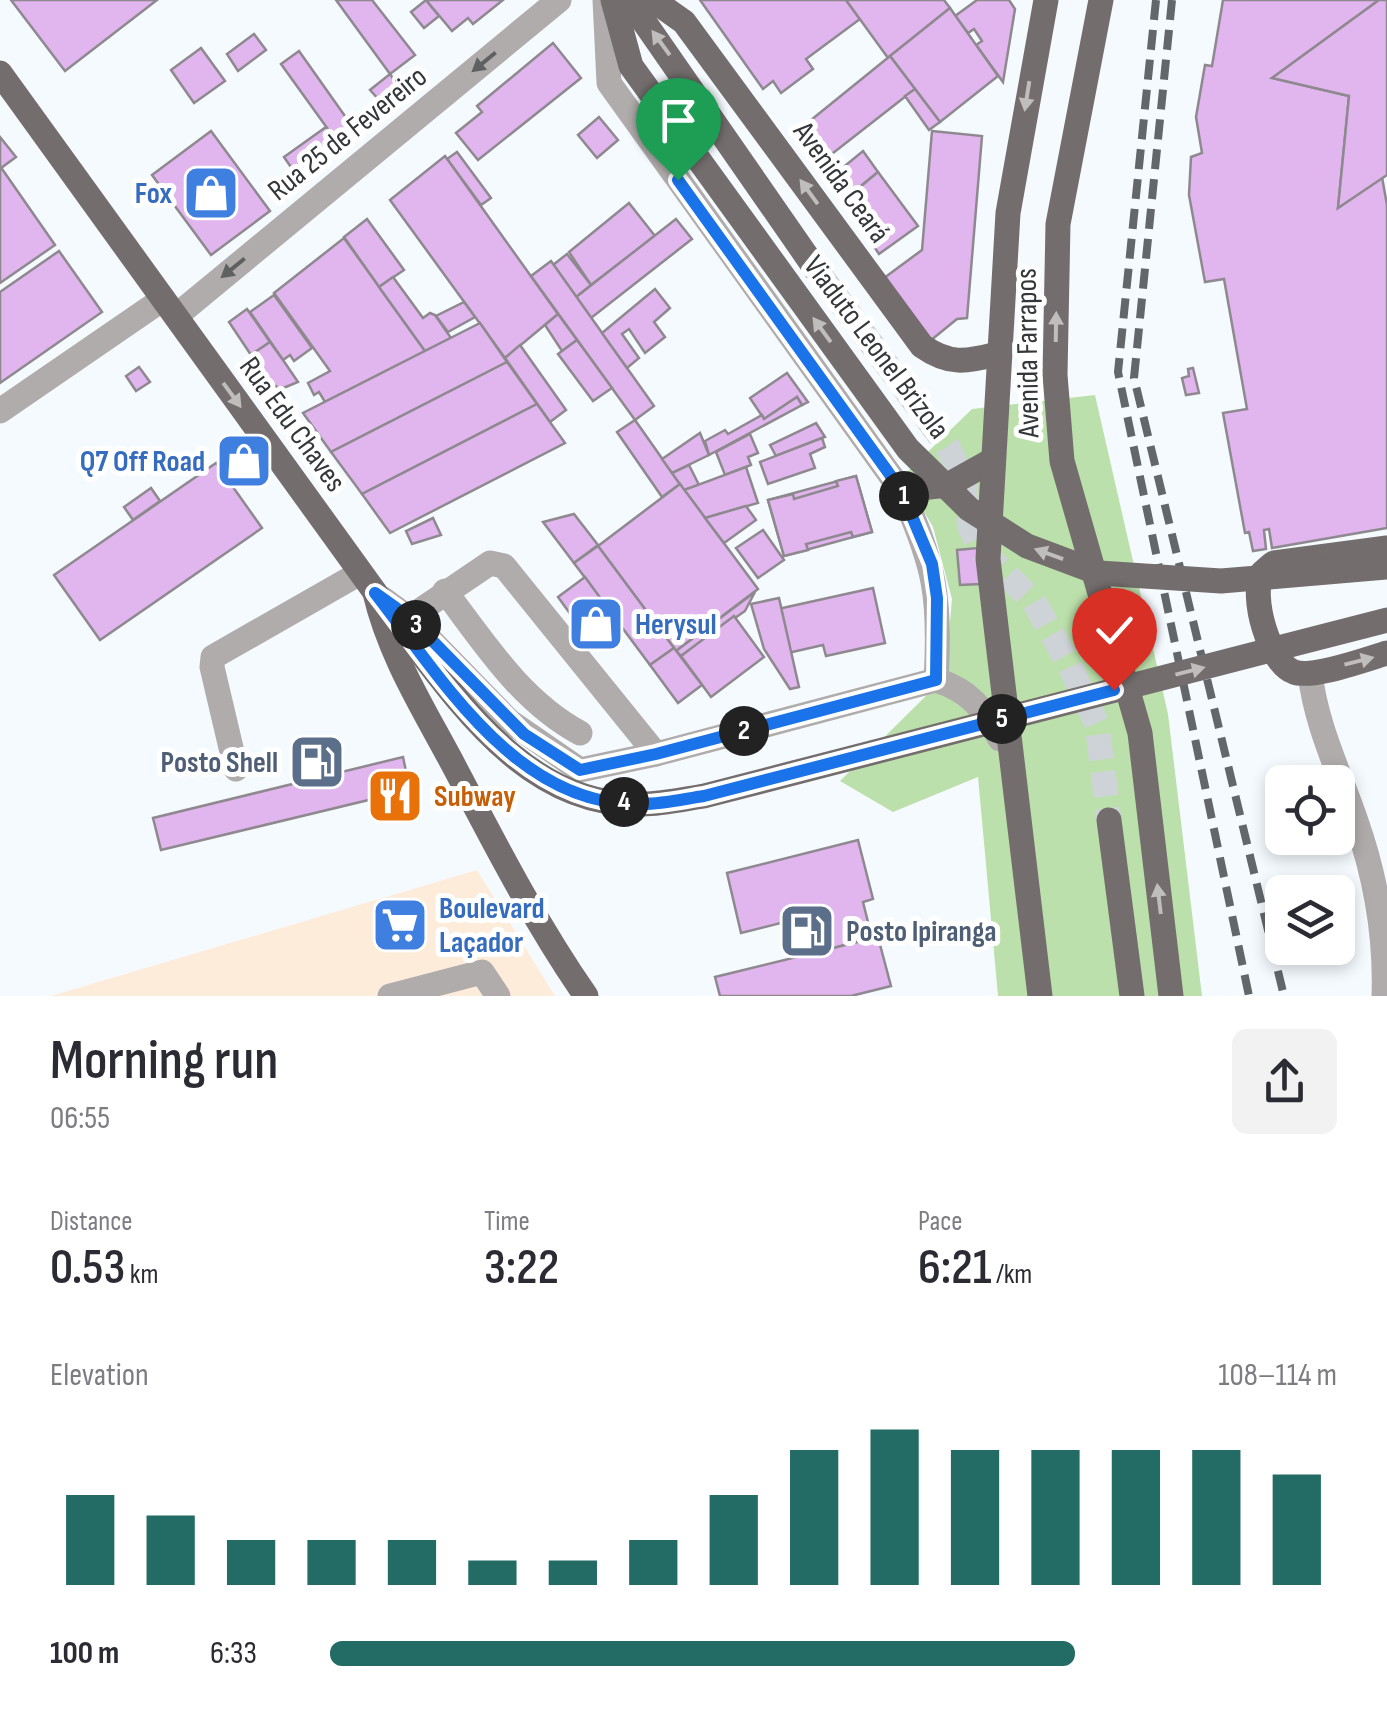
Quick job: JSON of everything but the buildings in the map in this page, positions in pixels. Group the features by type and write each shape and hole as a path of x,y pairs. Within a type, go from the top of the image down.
{"main road":[{"name":"Viaduto Leonel Brizola","path":"613,0 631,66 908,449 969,510 1028,546 1099,572 1221,582 1387,567"},
{"path":"630,0 816,268"},
{"name":"Avenida Ceará","path":"653,0 684,22 922,346 942,360 964,363 997,354"},
{"name":"Avenida Farrapos","path":"1040,996 988,558 1008,213 1046,0"},
{"name":"Avenida Farrapos","path":"1101,0 1058,224 1055,375 1062,461 1140,733 1170,996"},
{"name":"Rua Edu Chaves","path":"0,72 373,591"},
{"path":"901,490 948,485 992,461"},
{"path":"1387,548 1274,563 1262,572 1257,600 1273,655 1293,672 1310,673 1387,654"},
{"path":"373,591 491,738 530,770 583,796 640,805 704,796 1387,620"},
{"path":"373,591 385,636 485,827 556,953 586,996"},
{"path":"1110,820 1132,996"}],"street":[{"name":"Rua 25 de Fevereiro","path":"3,414 169,308 560,0"},
{"path":"604,0 608,83 901,490 932,564 937,598 936,680"},
{"path":"410,618 490,563 504,566 656,754 936,680 959,687 972,697 1015,763"},
{"path":"236,769 212,666 214,657 373,591"},
{"name":"Rua Edu Chaves","path":"373,591 410,618 516,728 580,770 656,754"},
{"path":"444,591 516,683 550,716 580,733"},
{"path":"1310,673 1321,730 1366,853 1385,946 1384,996"},
{"path":"390,996 482,972 498,996"}],"shaded area":[{"name":"Boulevard Laçador","path":"477,870 555,996 51,996"}],"green space":[{"path":"1095,395 1168,714 1202,996 998,996 978,777 893,812 840,781 945,677 952,599 933,527 903,476 972,409"}],"tunnel":[{"path":"815,268 948,447 964,482 970,527 980,549 1034,602 1070,666 1097,724 1109,820"}],"railway":[{"path":"1156,0 1118,372 1249,996"},
{"path":"1172,0 1134,378 1284,996"}],"place":[{"name":"Fox","path":"211,193"},
{"name":"Q7 Off Road","path":"244,461"},
{"name":"Herysul","path":"596,624"},
{"name":"Posto Shell","path":"317,762"},
{"name":"Subway","path":"395,796"},
{"name":"Boulevard Laçador","path":"400,925"},
{"name":"Posto Ipiranga","path":"807,931"}],"route":[{"path":"678,180 901,490 932,564 937,598 936,680 656,754 580,770 524,734 410,618 375,593 491,738 530,770 559,786 583,796 640,805 704,796 1114,690"}]}
